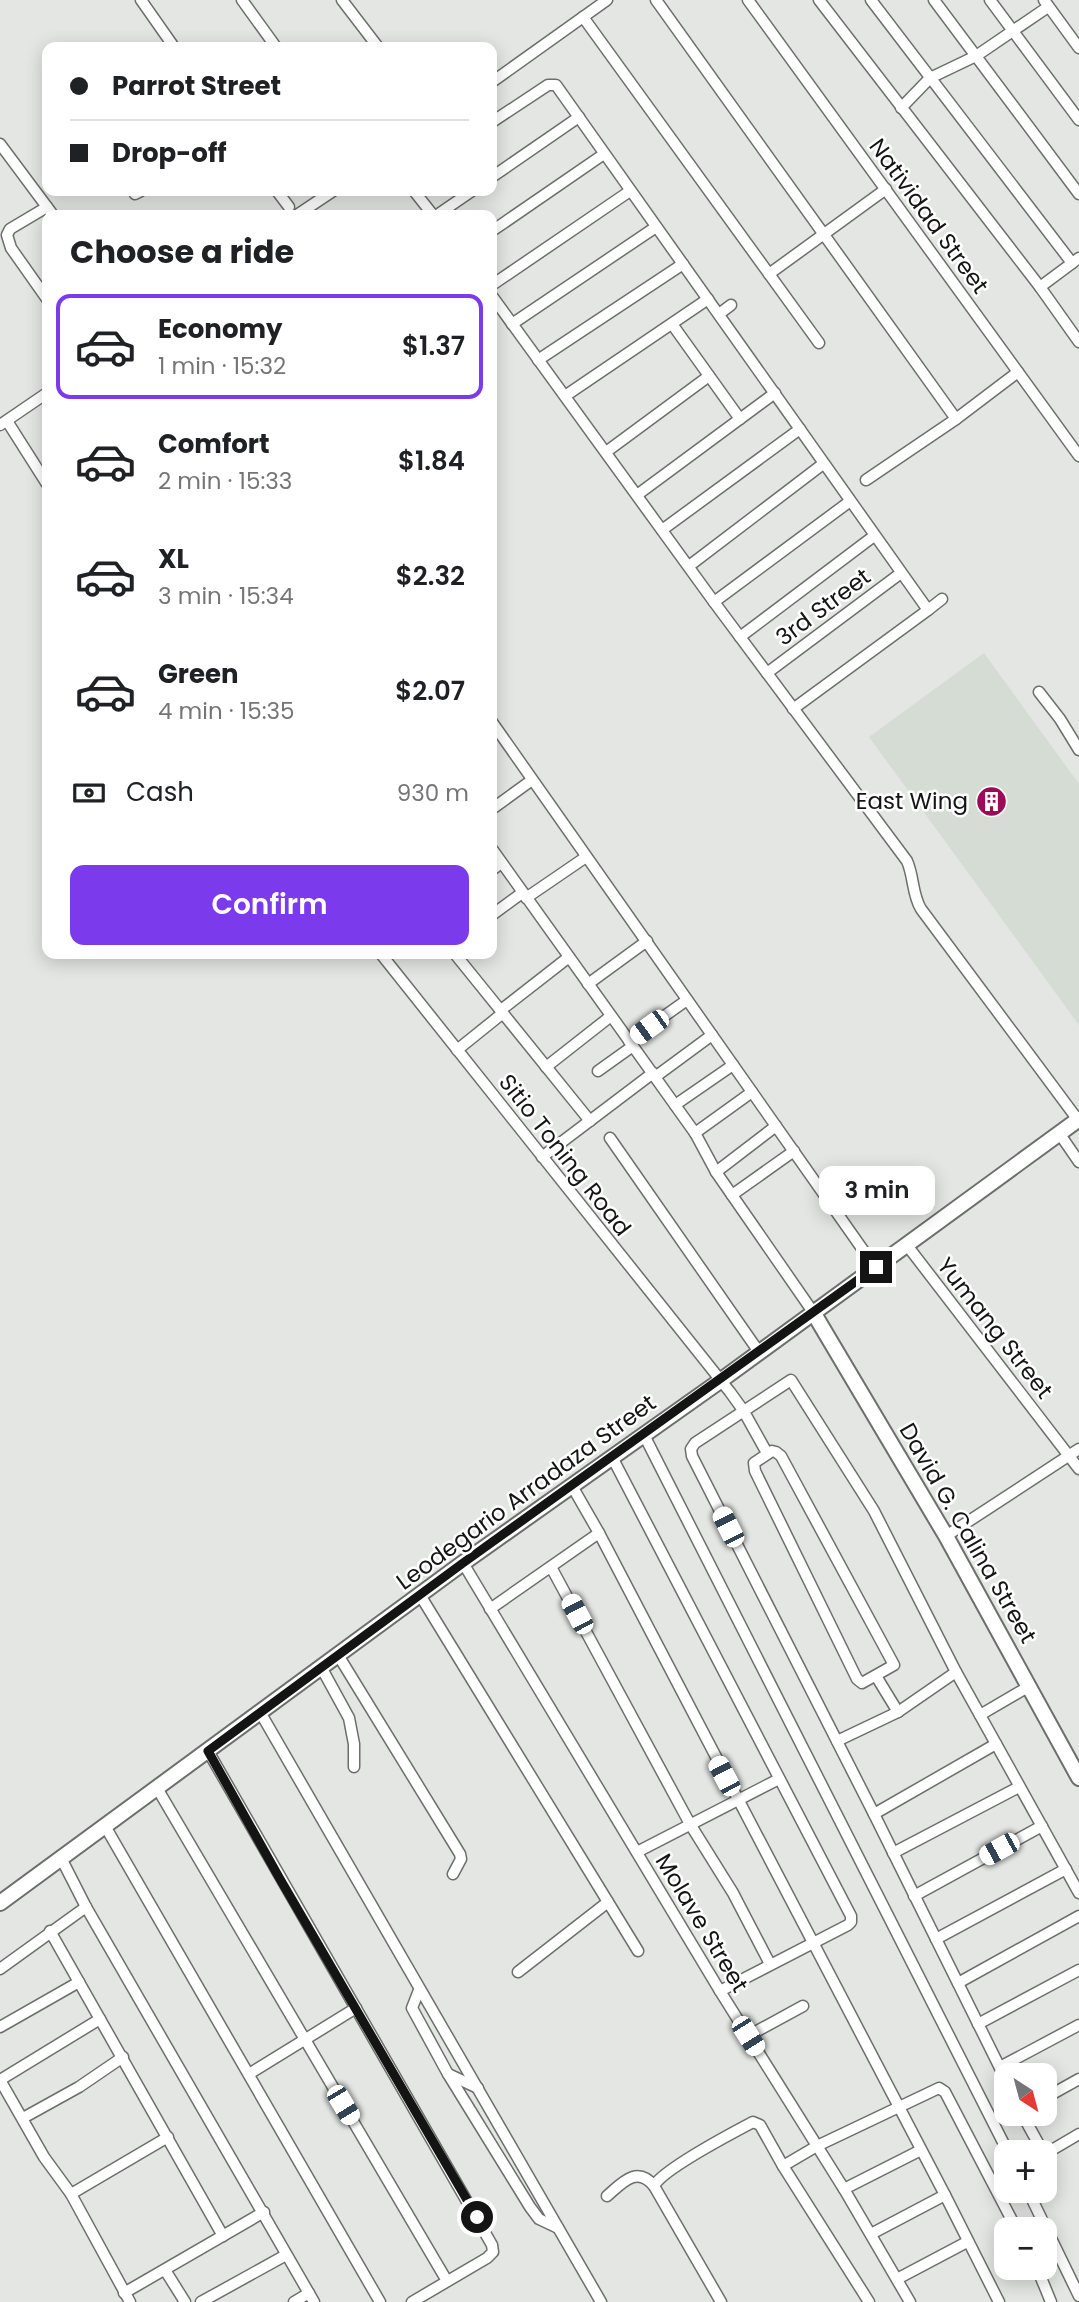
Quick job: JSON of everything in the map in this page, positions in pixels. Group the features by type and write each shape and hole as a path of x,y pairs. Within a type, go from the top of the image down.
{"street":[{"path":"242,0 271,42"},
{"path":"342,0 374,42"},
{"path":"656,0 956,419"},
{"name":"Natividad Street","path":"748,0 1079,456"},
{"path":"819,0 1040,287 1079,342"},
{"path":"871,0 1075,261 1040,287"},
{"path":"934,0 1079,194"},
{"path":"990,0 1079,120"},
{"path":"497,78 604,1"},
{"path":"146,2 171,42"},
{"path":"901,108 930,78 976,56 1013,31 1046,3 1079,48"},
{"path":"583,18 819,343"},
{"path":"497,119 551,84 556,85 928,610"},
{"path":"497,174 579,117"},
{"path":"0,144 49,210"},
{"path":"497,228 604,154"},
{"path":"769,274 886,190"},
{"path":"497,282 630,191"},
{"path":"295,210 322,196"},
{"path":"418,196 431,210"},
{"path":"443,210 464,196"},
{"path":"42,215 3,235 42,292"},
{"path":"512,324 656,227"},
{"path":"538,359 683,264"},
{"path":"565,396 708,299"},
{"path":"497,303 907,861 916,900 1079,1119"},
{"path":"719,314 731,305"},
{"path":"672,324 740,419"},
{"path":"866,480 956,419 1018,372"},
{"path":"607,452 709,376"},
{"path":"637,495 775,393"},
{"path":"42,396 3,423 42,477"},
{"path":"662,530 800,429"},
{"path":"689,566 824,464"},
{"path":"714,601 849,502"},
{"path":"740,637 874,536"},
{"name":"3rd Street","path":"767,673 901,573"},
{"path":"793,709 942,599"},
{"path":"1039,692 1078,745"},
{"path":"497,730 876,1267"},
{"path":"497,805 532,780"},
{"path":"497,857 695,1133 716,1172 813,1312"},
{"path":"497,912 586,857"},
{"path":"497,866 501,863"},
{"path":"588,984 647,941"},
{"path":"457,1050 569,957"},
{"name":"Sitio Toning Road","path":"385,959 743,1410 767,1454"},
{"path":"460,959 590,1121"},
{"path":"598,1071 687,1000"},
{"path":"546,1067 611,1016"},
{"path":"542,1157 712,1035"},
{"path":"675,1105 733,1065"},
{"path":"695,1133 752,1093"},
{"name":"Leodegario Arradaza Street","path":"0,1903 463,1563 720,1381 1079,1119"},
{"path":"716,1172 776,1126"},
{"path":"1059,1133 1079,1162"},
{"path":"610,1138 758,1352"},
{"path":"732,1195 793,1151"},
{"name":"Yumang Street","path":"906,1244 1079,1469"},
{"name":"David G. Calina Street","path":"813,1312 946,1536 1079,1778"},
{"path":"998,2063 692,1455 691,1448 695,1443 791,1380 874,1511 956,1672 1079,1893"},
{"path":"644,1434 1003,2140"},
{"path":"946,1536 1079,1449"},
{"path":"776,1452 781,1456 894,1665 862,1683 859,1682 753,1466 767,1454 776,1452"},
{"path":"612,1457 851,1916 848,1925 720,1991"},
{"path":"572,1486 999,2302"},
{"path":"490,1609 598,1534"},
{"name":"Molave Street","path":"463,1563 910,2302"},
{"path":"551,1567 690,1824 733,1893 770,1964"},
{"path":"420,1595 638,1951"},
{"path":"338,1655 460,1854 461,1859 453,1874"},
{"path":"321,1667 349,1718 354,1744 354,1767"},
{"path":"837,1741 898,1712 956,1672"},
{"path":"876,1676 898,1712"},
{"path":"979,1712 1027,1684"},
{"path":"260,1712 601,2302"},
{"path":"874,1814 996,1744"},
{"path":"208,1751 491,2240 493,2252 487,2258 412,2302"},
{"path":"637,1852 779,1779"},
{"path":"893,1853 1019,1787"},
{"path":"157,1788 447,2281"},
{"path":"105,1826 380,2302"},
{"path":"914,1896 1042,1826"},
{"path":"61,1858 86,1907 312,2298 294,2302"},
{"path":"936,1939 1066,1869"},
{"path":"518,1972 608,1902"},
{"path":"0,1969 86,1907"},
{"path":"958,1983 1079,1916"},
{"path":"50,1931 223,2236"},
{"path":"978,2025 1079,1970"},
{"path":"0,2028 79,1982"},
{"path":"419,1990 412,2008 448,2074 530,2207 543,2220 558,2228"},
{"path":"748,2036 803,2006"},
{"path":"248,2074 356,2008"},
{"path":"100,2019 0,2080 44,2157 71,2194 127,2297 165,2270 264,2212"},
{"path":"1008,2063 1079,2025"},
{"path":"423,2029 444,2030"},
{"path":"23,2118 79,2087 123,2057"},
{"path":"448,2074 478,2088"},
{"path":"1057,2091 1079,2079"},
{"path":"783,2166 817,2146 934,2089 942,2090 1010,2217"},
{"path":"654,2186 674,2168 753,2122 760,2125 869,2302"},
{"path":"1057,2146 1079,2134"},
{"path":"71,2194 168,2137"},
{"path":"844,2189 921,2150"},
{"path":"607,2196 617,2187 638,2176 642,2175 648,2179 721,2302"},
{"path":"871,2234 945,2195"},
{"path":"1034,2203 1079,2296"},
{"path":"543,2220 546,2207"},
{"path":"897,2279 967,2242"},
{"path":"201,2302 286,2255"},
{"path":"165,2270 185,2302"},
{"path":"1042,2280 1051,2302"}],"shaded area":[{"path":"984,653 1079,784 1079,1025 869,737"}],"place":[{"name":"East Wing","path":"991,801"}],"route":[{"path":"477,2217 208,1751 463,1563 876,1267"}]}
